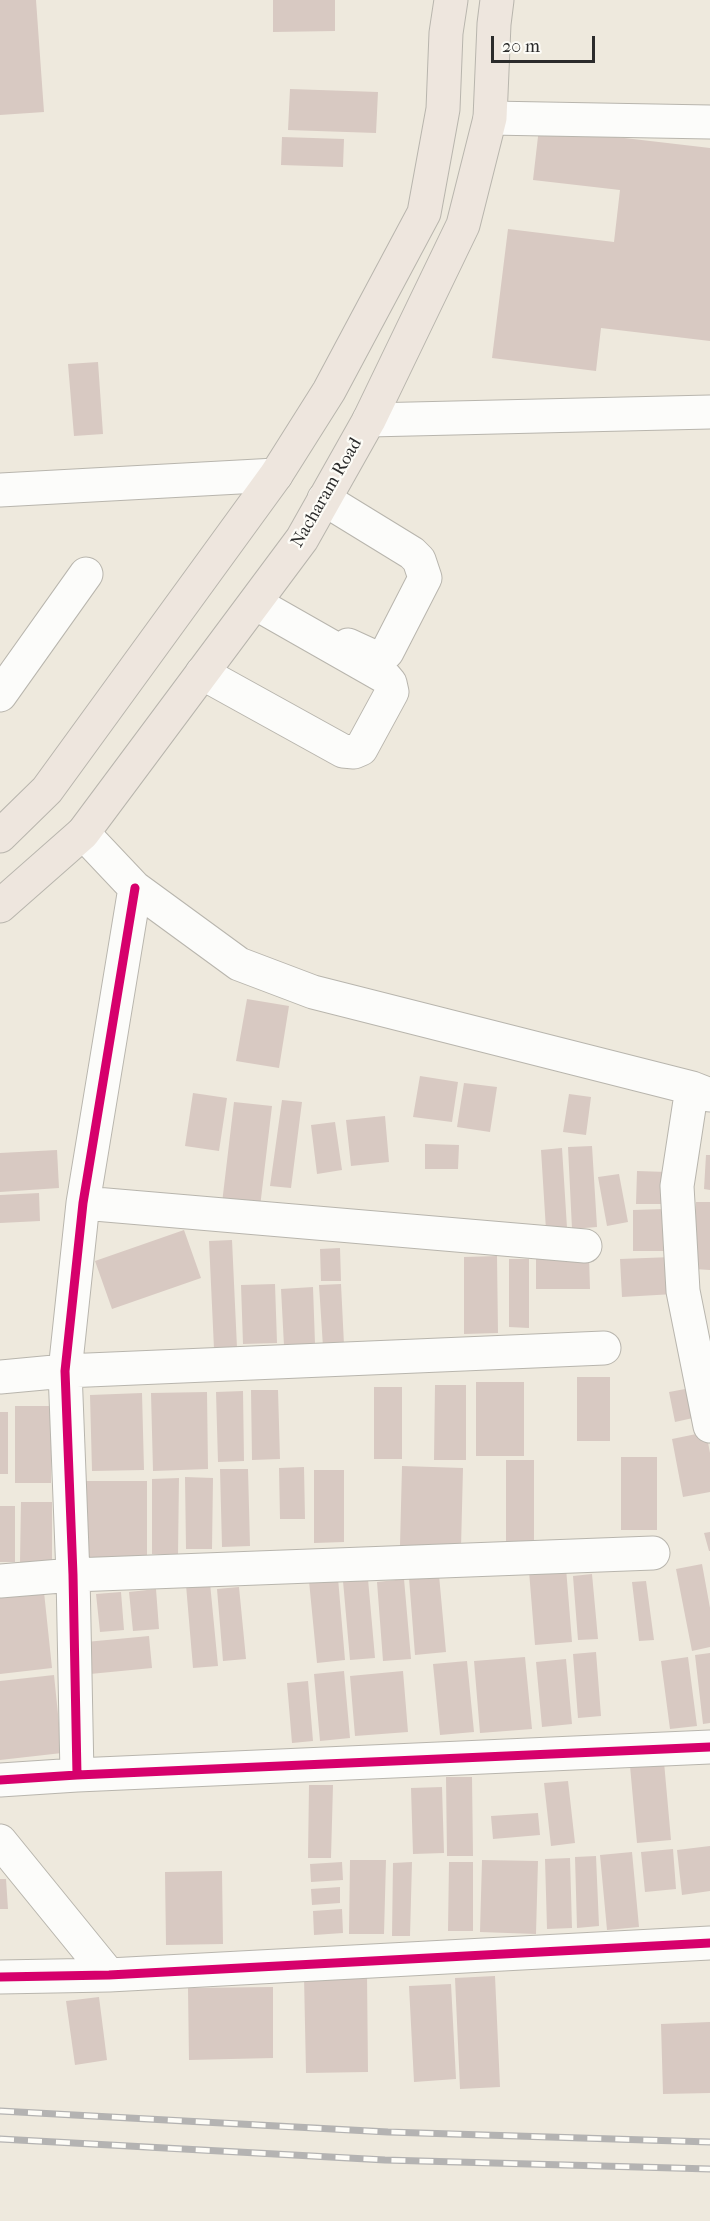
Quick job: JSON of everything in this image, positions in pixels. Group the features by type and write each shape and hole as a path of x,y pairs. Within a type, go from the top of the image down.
{"main road":[{"path":"0,836 47,790 276,475 329,391 424,213 443,109 446,33 451,0"},
{"name":"Nacharam Road","path":"0,906 83,834 302,539 369,420 463,225 490,118 497,0"},
{"path":"446,33 494,39"}],"street":[{"path":"490,118 710,122"},
{"path":"369,420 710,412"},
{"path":"0,490 276,475"},
{"path":"257,599 358,651 381,657 387,652 425,578 424,569 412,553 324,499"},
{"path":"0,695 86,574"},
{"path":"202,673 343,751 354,752 361,749 392,693 390,683 385,677 257,599"},
{"path":"83,834 135,888 239,964 313,992 701,1092 677,1186 683,1291 710,1426"},
{"path":"77,1775 74,1575 65,1371 83,1203 135,888"},
{"path":"83,1203 585,1246"},
{"path":"0,1377 65,1371 604,1348"},
{"path":"0,1581 74,1575 653,1553"},
{"path":"0,1780 710,1747"},
{"path":"0,1841 109,1975"},
{"path":"0,1977 109,1975 710,1943"}],"building":[{"path":"0,0 36,0 44,112 0,115"},
{"path":"273,0 335,0 335,31 273,32"},
{"path":"290,89 378,92 376,133 288,130"},
{"path":"539,128 710,148 710,341 601,328 596,371 492,358 508,229 614,242 620,190 533,180"},
{"path":"282,137 344,139 343,167 281,165"},
{"path":"98,362 103,434 74,436 68,364"},
{"path":"247,999 289,1006 279,1068 236,1061"},
{"path":"420,1076 458,1082 452,1122 413,1117"},
{"path":"464,1083 497,1087 490,1132 457,1127"},
{"path":"193,1093 227,1098 219,1151 185,1146"},
{"path":"569,1094 591,1097 586,1135 563,1132"},
{"path":"282,1100 302,1102 291,1188 270,1186"},
{"path":"234,1102 272,1106 260,1207 222,1203"},
{"path":"385,1116 389,1162 351,1166 346,1120"},
{"path":"335,1122 342,1170 317,1174 311,1125"},
{"path":"425,1144 459,1145 458,1169 425,1169"},
{"path":"592,1146 597,1227 572,1229 568,1147"},
{"path":"562,1148 567,1228 546,1230 541,1150"},
{"path":"57,1150 59,1188 0,1192 0,1153"},
{"path":"706,1155 710,1155 710,1190 704,1189"},
{"path":"637,1171 667,1172 666,1204 636,1204"},
{"path":"619,1174 628,1222 607,1226 598,1177"},
{"path":"39,1193 40,1221 0,1223 0,1195"},
{"path":"696,1202 710,1202 710,1270 694,1269"},
{"path":"665,1209 665,1251 633,1251 633,1210"},
{"path":"184,1230 201,1278 112,1309 95,1261"},
{"path":"232,1240 237,1348 214,1349 209,1241"},
{"path":"340,1248 341,1281 321,1281 320,1249"},
{"path":"497,1256 498,1333 464,1334 464,1257"},
{"path":"536,1256 589,1256 590,1289 536,1289"},
{"path":"672,1257 674,1294 622,1297 620,1259"},
{"path":"509,1259 529,1259 529,1328 509,1327"},
{"path":"275,1284 277,1343 243,1344 241,1285"},
{"path":"341,1284 344,1345 323,1347 319,1285"},
{"path":"313,1287 315,1344 284,1346 281,1289"},
{"path":"577,1377 610,1377 610,1441 577,1441"},
{"path":"476,1382 524,1382 524,1456 476,1456"},
{"path":"435,1385 466,1385 466,1460 434,1460"},
{"path":"374,1387 402,1387 402,1459 374,1459"},
{"path":"696,1387 702,1416 675,1422 669,1392"},
{"path":"251,1390 278,1390 280,1459 252,1460"},
{"path":"243,1391 244,1461 218,1462 216,1392"},
{"path":"207,1392 208,1469 153,1471 151,1393"},
{"path":"142,1393 144,1470 92,1471 90,1395"},
{"path":"15,1406 51,1406 51,1483 15,1483"},
{"path":"0,1412 8,1412 8,1474 0,1474"},
{"path":"706,1432 710,1453 710,1492 683,1497 672,1439"},
{"path":"621,1457 657,1457 657,1530 621,1530"},
{"path":"506,1460 534,1460 534,1541 506,1542"},
{"path":"402,1466 463,1468 461,1548 400,1546"},
{"path":"304,1467 305,1519 280,1519 279,1468"},
{"path":"220,1469 248,1469 250,1546 222,1547"},
{"path":"314,1470 344,1470 344,1542 314,1543"},
{"path":"185,1477 213,1478 212,1549 186,1549"},
{"path":"179,1478 178,1555 152,1554 152,1479"},
{"path":"84,1481 147,1481 147,1557 84,1557"},
{"path":"21,1502 52,1502 52,1563 20,1563"},
{"path":"0,1506 15,1506 15,1562 0,1562"},
{"path":"710,1532 710,1551 709,1551 704,1533"},
{"path":"702,1564 710,1608 710,1647 692,1651 676,1569"},
{"path":"566,1568 572,1642 535,1645 529,1571"},
{"path":"592,1574 598,1639 578,1640 573,1576"},
{"path":"439,1575 446,1652 415,1655 409,1578"},
{"path":"338,1578 345,1660 317,1663 309,1581"},
{"path":"368,1579 375,1658 350,1660 343,1581"},
{"path":"404,1579 411,1659 383,1661 377,1582"},
{"path":"646,1581 654,1640 639,1641 632,1582"},
{"path":"210,1583 218,1666 193,1668 186,1585"},
{"path":"239,1587 246,1659 223,1661 217,1589"},
{"path":"156,1589 159,1629 133,1631 129,1592"},
{"path":"44,1592 52,1668 0,1674 0,1598"},
{"path":"121,1592 124,1630 100,1632 96,1594"},
{"path":"149,1636 152,1668 90,1674 86,1642"},
{"path":"596,1652 601,1716 578,1718 573,1654"},
{"path":"710,1653 710,1723 703,1724 695,1655"},
{"path":"525,1657 532,1729 480,1733 474,1661"},
{"path":"688,1657 697,1726 670,1729 661,1661"},
{"path":"566,1659 572,1724 542,1727 536,1662"},
{"path":"467,1661 474,1732 440,1735 433,1664"},
{"path":"344,1671 350,1738 320,1741 314,1674"},
{"path":"403,1671 408,1732 355,1736 350,1676"},
{"path":"54,1675 62,1753 0,1760 0,1681"},
{"path":"308,1681 313,1741 292,1743 287,1683"},
{"path":"664,1762 671,1840 637,1843 630,1766"},
{"path":"446,1777 472,1777 473,1856 447,1856"},
{"path":"568,1781 575,1843 551,1846 544,1783"},
{"path":"309,1785 333,1785 331,1858 308,1858"},
{"path":"442,1787 444,1853 413,1854 411,1788"},
{"path":"538,1813 540,1835 493,1839 491,1816"},
{"path":"710,1846 710,1891 682,1895 677,1850"},
{"path":"673,1849 676,1889 645,1892 641,1852"},
{"path":"632,1852 639,1927 607,1930 600,1855"},
{"path":"596,1856 599,1926 577,1928 575,1857"},
{"path":"570,1858 572,1928 547,1929 545,1859"},
{"path":"350,1860 386,1860 384,1934 349,1934"},
{"path":"482,1860 538,1861 536,1934 480,1932"},
{"path":"342,1862 343,1880 311,1882 310,1864"},
{"path":"412,1862 410,1936 392,1936 393,1863"},
{"path":"449,1862 473,1862 473,1931 448,1931"},
{"path":"222,1871 223,1944 166,1945 165,1872"},
{"path":"0,1879 6,1879 8,1909 0,1909"},
{"path":"340,1887 340,1903 312,1905 311,1889"},
{"path":"342,1909 343,1933 314,1935 313,1911"},
{"path":"367,1974 368,2072 306,2073 304,1976"},
{"path":"495,1976 500,2087 460,2089 455,1978"},
{"path":"451,1984 456,2079 414,2082 409,1986"},
{"path":"273,1987 273,2058 189,2060 188,1988"},
{"path":"99,1997 107,2060 75,2065 66,2001"},
{"path":"710,2022 710,2093 663,2094 661,2024"}],"railway":[{"path":"0,2111 388,2132 710,2142"},
{"path":"0,2139 385,2160 710,2169"}],"cycle path":[{"path":"77,1775 73,1575 65,1371 83,1203 135,888"},
{"path":"0,1780 710,1747"},
{"path":"0,1977 109,1975 710,1943"}]}
